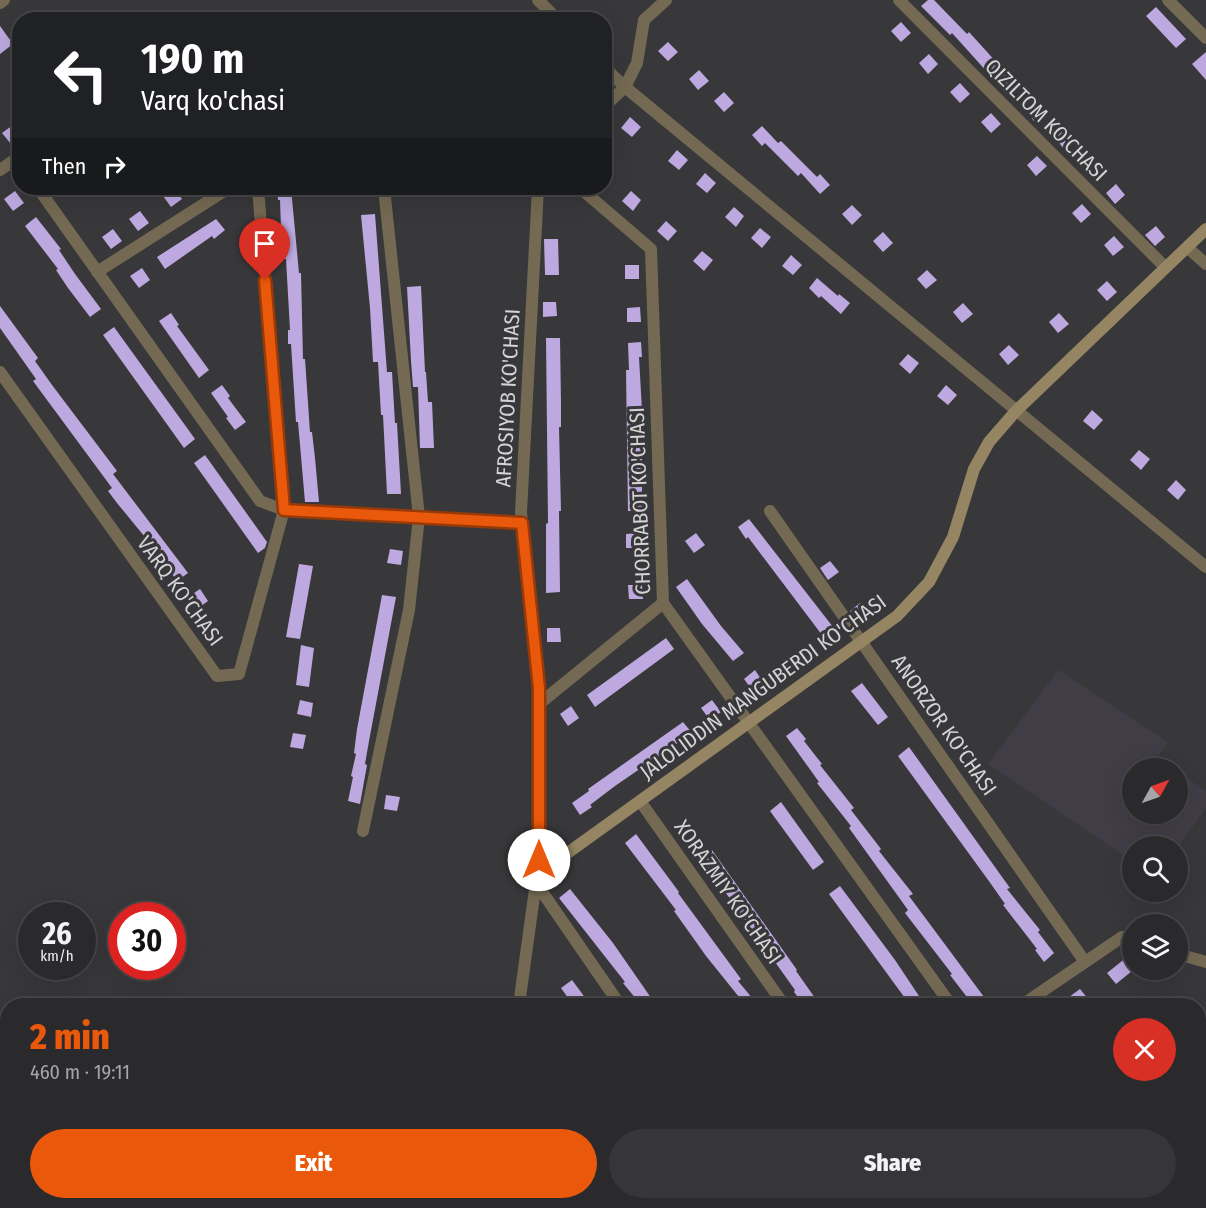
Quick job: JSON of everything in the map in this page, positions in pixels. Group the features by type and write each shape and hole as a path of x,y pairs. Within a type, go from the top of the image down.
{"street":[{"path":"0,3 4,0"},
{"path":"538,0 550,12"},
{"path":"612,99 625,87 637,63 644,20 666,0"},
{"name":"QIZILTOM KO'CHASI","path":"899,0 1165,267"},
{"path":"1168,0 1205,34"},
{"path":"612,75 1206,567"},
{"path":"43,195 260,501 284,510 522,523"},
{"path":"97,272 218,195"},
{"name":"VARQ KO'CHASI","path":"0,372 217,676 239,674 284,510 259,195"},
{"path":"363,831 410,610 419,517 385,195"},
{"name":"AFROSIYOB KO'CHASI","path":"520,998 539,860 539,688 521,512 538,195"},
{"name":"CHORRABOT KO'CHASI","path":"588,195 651,249 663,603 946,998"},
{"name":"JALOLIDDIN MANGUBERDI KO'CHASI","path":"536,879 640,801 897,616 929,582 952,537 974,469 989,442 1016,411 1206,229"},
{"path":"1188,248 1206,264"},
{"name":"ANORZOR KO'CHASI","path":"770,511 1085,962"},
{"path":"539,704 663,603"},
{"name":"XORAZMIY KO'CHASI","path":"640,801 779,998"},
{"path":"536,879 615,998"},
{"path":"1032,998 1122,937"},
{"path":"1188,957 1206,962"}],"shaded area":[{"path":"1058,670 1168,742 1157,758 1122,758 1122,824 1188,824 1188,779 1206,791 1206,808 1186,836 1122,836 1122,854 988,764"}],"building":[{"path":"928,0 934,0 967,34 969,32 1017,85 1007,94 952,33 950,35 921,6"},
{"path":"1156,7 1186,39 1176,48 1146,16"},
{"path":"901,22 911,33 901,42 891,31"},
{"path":"0,26 12,45 0,54"},
{"path":"668,42 678,52 668,61 658,51"},
{"path":"1206,52 1206,80 1192,64"},
{"path":"929,54 938,64 928,74 919,63"},
{"path":"699,70 709,81 698,90 689,79"},
{"path":"960,83 970,94 960,103 950,92"},
{"path":"724,92 734,103 724,112 714,101"},
{"path":"1035,101 1044,112 1034,121 1025,110"},
{"path":"991,113 1001,124 991,133 981,122"},
{"path":"630,117 641,127 632,137 621,128"},
{"path":"12,126 12,143 11,144 2,133"},
{"path":"762,126 778,143 781,141 817,177 820,174 830,185 820,194 801,173 798,176 765,143 762,146 752,135"},
{"path":"1065,129 1074,140 1064,149 1055,138"},
{"path":"677,150 688,160 679,170 668,161"},
{"path":"1037,156 1047,166 1036,176 1027,165"},
{"path":"1092,156 1102,167 1092,176 1082,165"},
{"path":"705,173 716,183 707,193 696,184"},
{"path":"1116,184 1125,195 1115,204 1106,193"},
{"path":"631,191 641,200 633,211 622,201"},
{"path":"12,193 18,195 24,203 13,211 4,199"},
{"path":"179,195 182,199 171,207 163,196"},
{"path":"278,195 292,195 299,273 301,273 303,359 305,359 310,432 312,432 319,502 305,502 298,422 296,422 291,344 288,344 288,330 290,330 286,259 284,259 280,200 278,200"},
{"path":"1082,204 1091,214 1081,223 1072,213"},
{"path":"852,205 862,215 852,225 842,214"},
{"path":"734,207 744,216 736,227 725,217"},
{"path":"140,211 149,223 138,231 129,219"},
{"path":"375,214 387,372 392,372 401,494 387,494 378,362 373,362 361,215"},
{"path":"36,217 61,249 59,250 101,309 90,317 56,270 58,269 25,226"},
{"path":"216,219 225,230 214,239 212,236 165,269 157,257"},
{"path":"666,221 677,231 668,241 657,231"},
{"path":"1156,226 1165,237 1155,246 1145,235"},
{"path":"760,228 771,237 762,248 751,238"},
{"path":"113,229 122,241 111,249 102,237"},
{"path":"883,232 893,243 883,252 873,241"},
{"path":"1114,236 1124,247 1113,256 1104,245"},
{"path":"544,239 558,239 559,275 545,275"},
{"path":"702,251 713,260 704,271 693,261"},
{"path":"791,255 802,265 793,275 782,266"},
{"path":"625,265 639,265 639,279 625,279"},
{"path":"142,268 150,280 139,288 130,276"},
{"path":"927,270 937,280 926,289 917,279"},
{"path":"817,278 850,303 841,314 809,288"},
{"path":"1107,281 1117,292 1107,301 1097,290"},
{"path":"421,286 425,372 428,402 432,402 434,448 420,448 418,387 413,387 407,287"},
{"path":"543,302 556,302 557,316 543,317"},
{"path":"963,303 973,314 962,323 953,312"},
{"path":"0,306 38,358 35,361 52,385 117,471 113,474 188,573 177,581 108,491 112,488 33,381 36,379 0,328"},
{"path":"640,307 641,322 627,322 627,308"},
{"path":"171,313 179,325 177,326 209,370 199,378 159,321"},
{"path":"1059,313 1069,324 1058,333 1049,322"},
{"path":"114,327 195,439 184,448 103,335"},
{"path":"546,338 560,338 561,511 559,511 560,592 546,593 546,524 548,523"},
{"path":"641,342 642,357 639,357 642,411 642,511 628,511 626,370 629,370 628,343"},
{"path":"1009,345 1019,355 1008,365 999,354"},
{"path":"908,354 919,363 910,374 899,364"},
{"path":"222,385 230,396 228,398 246,422 235,430 211,393"},
{"path":"946,385 957,395 948,405 937,396"},
{"path":"1092,410 1103,420 1094,430 1083,421"},
{"path":"1139,450 1150,459 1141,470 1130,460"},
{"path":"205,455 267,542 265,548 258,553 194,463"},
{"path":"1176,480 1186,490 1178,500 1167,490"},
{"path":"749,519 833,627 822,635 738,527"},
{"path":"639,533 640,548 626,548 626,534"},
{"path":"696,533 705,545 694,553 685,541"},
{"path":"390,549 403,551 401,565 387,563"},
{"path":"830,561 839,572 828,580 820,568"},
{"path":"299,564 313,566 300,639 286,637"},
{"path":"687,579 744,653 733,661 702,624 676,587"},
{"path":"628,585 642,585 643,599 629,599"},
{"path":"200,589 208,601 197,609 188,597"},
{"path":"382,595 396,597 365,764 367,765 360,804 348,801 356,754 354,753 357,729"},
{"path":"860,603 868,615 858,622 850,611"},
{"path":"547,628 560,628 561,642 547,642"},
{"path":"666,638 674,649 595,707 587,695"},
{"path":"301,645 314,648 309,687 296,685"},
{"path":"755,670 763,682 752,690 744,679"},
{"path":"862,683 888,717 878,725 851,691"},
{"path":"300,700 313,703 311,717 297,714"},
{"path":"712,700 721,712 710,720 701,708"},
{"path":"571,706 579,718 568,726 560,714"},
{"path":"683,722 692,733 615,786 580,815 572,803 589,791 588,789"},
{"path":"797,728 806,739 804,741 822,764 820,765 854,808 851,810 881,849 879,851 913,894 909,896 985,998 968,998 950,975 952,974 905,913 908,910 849,828 851,826 817,783 819,782 786,736"},
{"path":"293,733 306,735 303,749 290,747"},
{"path":"909,747 1010,888 1007,889 1040,930 1038,932 1054,953 1044,962 1035,950 1037,949 1003,905 1005,904 991,884 898,756"},
{"path":"386,795 400,797 397,811 384,809"},
{"path":"781,802 824,862 813,870 770,811"},
{"path":"636,834 741,979 738,981 752,998 738,998 625,843"},
{"path":"712,850 815,998 799,998 701,858"},
{"path":"840,886 920,998 905,998 829,894"},
{"path":"570,889 613,943 651,998 635,998 559,898"},
{"path":"1122,961 1122,979 1116,984 1107,973"},
{"path":"572,980 585,998 568,998 561,988"},
{"path":"1080,989 1087,998 1070,998"}],"route":[{"path":"265,280 284,510 522,523 539,688 539,860"}]}
